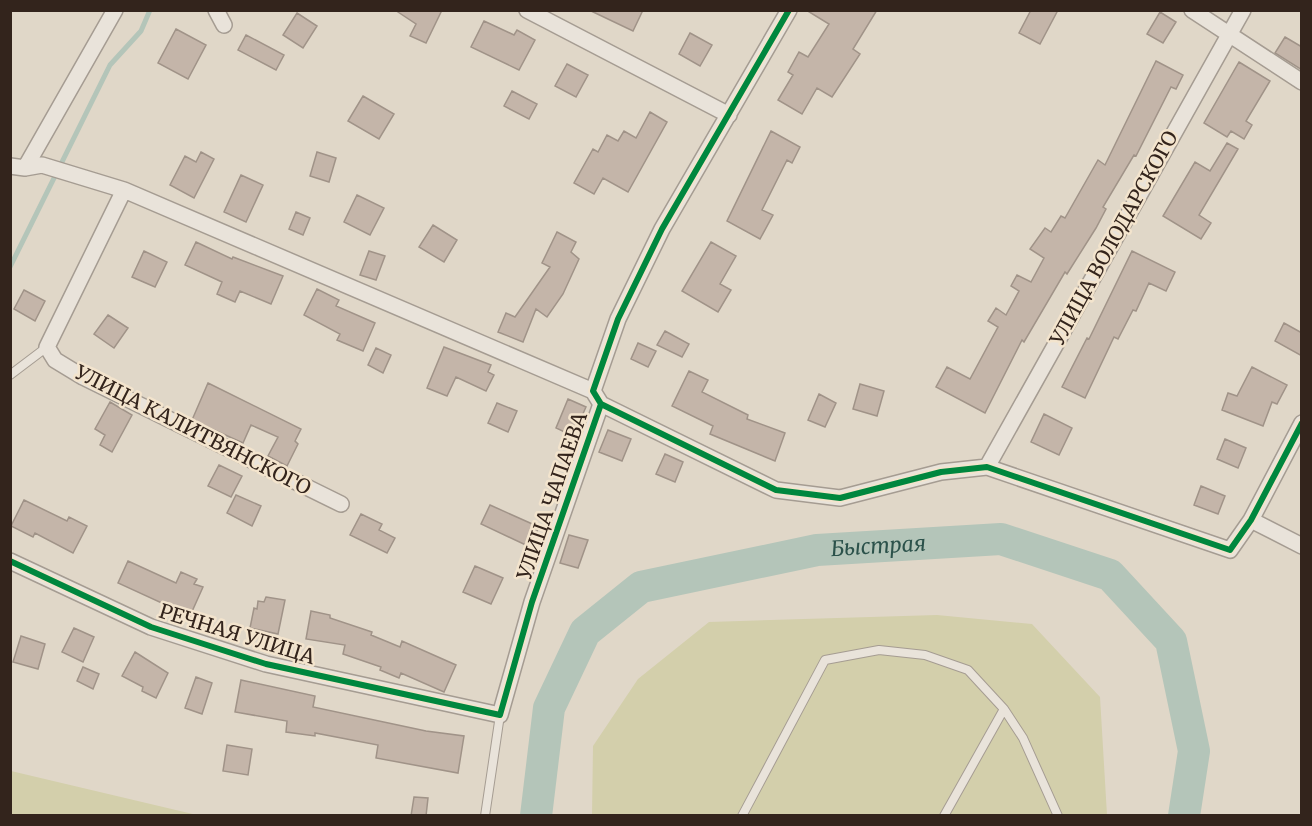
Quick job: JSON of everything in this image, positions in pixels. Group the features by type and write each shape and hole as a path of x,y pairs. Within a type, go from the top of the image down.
{"street":[{"path":"18,167 114,10"},
{"path":"216,10 224,25"},
{"path":"526,10 729,115"},
{"name":"УЛИЦА ЧАПАЕВА","path":"500,715 532,602 597,397 618,319 663,230 789,10"},
{"path":"1192,10 1302,82"},
{"name":"УЛИЦА ВОЛОДАРСКОГО","path":"987,467 1243,10"},
{"path":"18,167 42,165 118,187 597,397 776,490 840,498 941,472 987,467 1230,550 1251,520 1302,423"},
{"path":"46,347 118,187"},
{"name":"УЛИЦА КАЛИТВЯНСКОГО","path":"46,347 55,360 83,377 341,504"},
{"path":"1251,520 1302,546"},
{"name":"РЕЧНАЯ УЛИЦА","path":"10,561 151,627 256,661 500,715"}],"lane":[{"path":"10,375 46,347"},
{"path":"742,816 825,660 879,650 925,655 968,670 1004,709 1023,738 1058,816"},
{"path":"944,816 1004,709"},
{"path":"484,816 500,715"}],"shaded area":[{"path":"937,615 1032,624 1100,697 1107,815 592,816 593,746 638,679 709,622"},
{"path":"11,771 197,815 11,815"}],"building":[{"path":"395,10 442,10 426,43 410,36 416,24"},
{"path":"589,10 643,10 633,31"},
{"path":"806,10 877,10 853,49 860,54 832,97 817,88 802,114 778,100 793,75 788,72 799,52 808,57 829,24"},
{"path":"1031,10 1058,10 1040,44 1019,33"},
{"path":"1160,12 1176,22 1163,43 1147,34"},
{"path":"297,13 317,26 303,48 283,35"},
{"path":"484,21 514,35 517,30 535,40 519,70 471,47"},
{"path":"176,29 206,45 188,79 158,63"},
{"path":"690,33 712,45 700,66 679,54"},
{"path":"246,35 284,55 276,70 238,50"},
{"path":"1285,37 1302,47 1302,70 1275,53"},
{"path":"1156,61 1183,75 1176,89 1171,87 1136,156 1134,155 1103,207 1106,209 1096,228 1067,274 1065,272 1024,342 1022,340 985,413 936,387 947,367 970,379 998,327 988,321 996,308 1006,315 1019,291 1011,286 1017,275 1031,282 1044,258 1030,249 1045,228 1051,232 1061,216 1065,218 1098,160 1105,165"},
{"path":"1239,62 1270,81 1246,121 1252,125 1244,139 1231,131 1227,137 1204,123"},
{"path":"567,64 588,75 576,97 555,86"},
{"path":"512,91 537,104 529,119 504,106"},
{"path":"363,96 394,114 379,139 348,121"},
{"path":"650,112 667,122 628,192 603,178 594,194 574,183 593,149 598,152 607,135 618,141 624,131 636,138"},
{"path":"771,131 800,147 792,163 787,160 762,210 773,215 760,239 727,221"},
{"path":"1227,143 1238,149 1199,215 1211,223 1201,239 1163,216 1195,162 1210,171"},
{"path":"201,152 214,159 194,198 170,185 185,156 196,162"},
{"path":"317,152 336,158 329,182 310,176"},
{"path":"241,175 263,185 246,222 224,212"},
{"path":"357,195 384,208 370,235 344,222"},
{"path":"296,212 310,218 303,235 289,229"},
{"path":"433,225 457,240 444,262 419,247"},
{"path":"557,232 576,242 571,252 579,259 563,294 547,317 536,309 523,342 498,332 506,313 515,317 550,267 542,263"},
{"path":"196,242 232,259 233,257 283,276 271,304 240,291 235,302 217,294 222,282 185,265"},
{"path":"711,242 736,256 720,284 731,290 718,312 682,291"},
{"path":"144,251 167,262 155,287 132,277"},
{"path":"369,251 385,256 376,280 360,275"},
{"path":"1132,251 1175,272 1166,291 1149,283 1136,311 1133,310 1118,339 1114,337 1085,398 1062,387 1087,338 1089,339"},
{"path":"317,289 339,300 336,306 375,323 363,351 337,340 340,334 304,315"},
{"path":"24,290 45,301 35,321 14,309"},
{"path":"108,315 128,328 114,348 94,334"},
{"path":"1284,323 1302,333 1302,356 1275,341"},
{"path":"665,331 689,344 682,357 657,345"},
{"path":"638,343 656,351 648,367 631,359"},
{"path":"444,347 491,365 488,372 494,375 486,391 456,377 447,396 427,388"},
{"path":"376,348 391,355 383,373 368,365"},
{"path":"1252,367 1287,385 1277,404 1272,402 1263,426 1222,410 1228,393 1237,396"},
{"path":"689,371 708,380 702,392 748,415 747,419 785,433 775,461 710,434 713,426 672,406"},
{"path":"208,383 301,429 295,441 298,444 287,466 268,456 278,437 251,425 243,443 192,420"},
{"path":"860,384 884,391 877,416 853,409"},
{"path":"819,394 836,403 825,427 808,420"},
{"path":"568,399 586,407 573,436 556,428"},
{"path":"110,402 132,415 112,452 100,445 105,435 95,429"},
{"path":"497,403 517,411 508,432 488,423"},
{"path":"1044,414 1072,428 1059,455 1031,442"},
{"path":"608,430 631,439 622,461 599,452"},
{"path":"1225,439 1246,448 1238,468 1217,459"},
{"path":"665,454 683,462 675,482 656,474"},
{"path":"219,465 242,476 231,497 208,486"},
{"path":"1201,486 1225,496 1218,514 1194,505"},
{"path":"236,495 261,506 252,526 227,513"},
{"path":"24,500 67,521 69,517 87,526 73,553 35,533 33,537 11,526"},
{"path":"490,505 539,527 530,547 481,524"},
{"path":"361,514 382,524 379,530 395,538 387,553 350,535"},
{"path":"569,535 588,540 578,568 560,563"},
{"path":"128,561 176,583 181,572 197,579 194,584 203,587 190,616 118,583"},
{"path":"475,566 503,578 491,604 463,592"},
{"path":"266,597 285,600 278,634 250,628 254,608 257,609 258,601 264,602"},
{"path":"311,611 330,615 330,618 372,632 371,635 400,647 402,641 456,665 444,692 401,673 399,678 380,670 381,667 343,654 345,645 306,639"},
{"path":"74,628 94,637 83,662 62,652"},
{"path":"21,636 45,644 38,669 13,662"},
{"path":"135,652 168,673 156,698 142,691 143,687 122,676"},
{"path":"83,667 99,674 93,689 77,681"},
{"path":"196,677 212,683 202,714 185,708"},
{"path":"241,680 315,696 313,707 426,731 464,736 458,773 376,758 378,745 315,733 315,736 286,732 287,721 235,712"},
{"path":"227,745 252,749 248,775 223,771"},
{"path":"414,797 428,798 426,816 411,816"}],"waterway":[{"path":"10,267 110,65 141,31 150,10"},
{"name":"Быстрая","path":"536,816 549,708 585,632 641,587 817,550 1001,539 1110,575 1171,641 1194,751 1184,816"}],"cycle path":[{"path":"10,561 151,627 266,664 500,715 532,602 601,404 593,391 618,319 662,229 789,10"},
{"path":"601,404 776,490 840,498 941,472 987,467 1230,550 1251,520 1302,423"}]}
